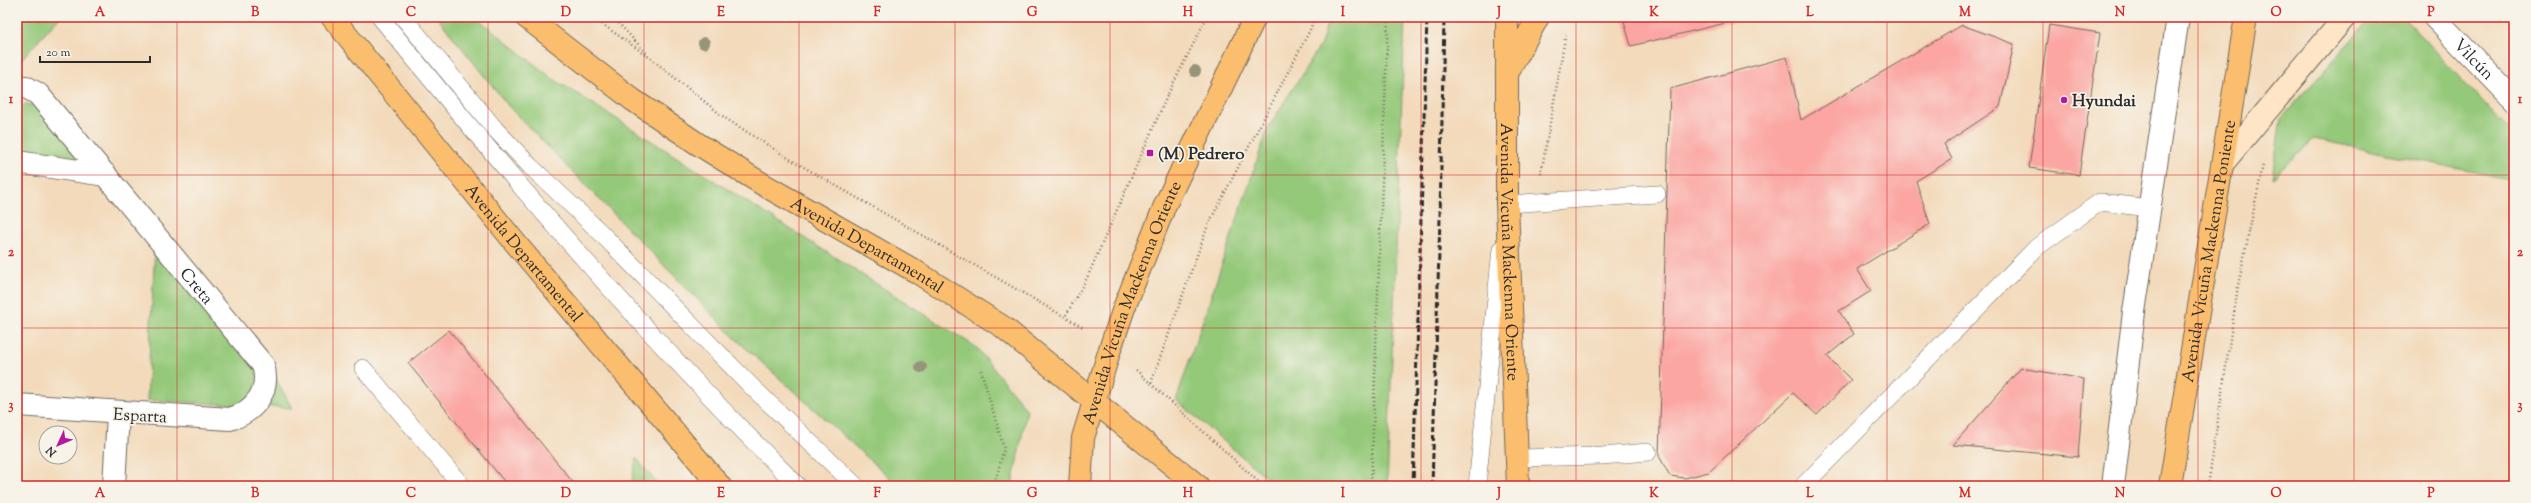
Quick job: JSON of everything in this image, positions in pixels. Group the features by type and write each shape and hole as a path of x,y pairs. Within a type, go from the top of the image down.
{"main road":[{"name":"Avenida Departamental","path":"332,17 522,252 720,486"},
{"name":"Avenida Departamental","path":"526,17 633,100 698,144 764,185 915,271 1004,327 1198,486"},
{"name":"Avenida Vicuña Mackenna Oriente","path":"1080,486 1083,438 1093,400 1110,348 1166,205 1255,17"},
{"name":"Avenida Vicuña Mackenna Oriente","path":"1507,17 1507,204 1518,486"},
{"path":"1507,74 1538,17"},
{"name":"Avenida Vicuña Mackenna Poniente","path":"2170,486 2224,162 2246,17"},
{"path":"2224,162 2345,17"},
{"path":"1069,486 1083,438"}],"street":[{"path":"2113,486 2134,312 2178,17"},
{"name":"Vilcún","path":"2434,17 2514,100"},
{"name":"Creta","path":"17,87 26,87 38,94 263,366 266,385 257,402"},
{"path":"17,162 106,175"},
{"name":"Esparta","path":"17,406 118,414 230,419 246,413 257,402"},
{"path":"114,486 118,414"}],"lane":[{"path":"380,17 481,142 523,187 631,313 798,486"},
{"path":"403,17 490,123 530,166 598,230 752,387 856,486"},
{"path":"1477,486 1507,204 1657,194"},
{"path":"1803,486 2037,247 2100,202 2150,208"},
{"path":"364,368 462,486"},
{"path":"1518,458 1602,456 1648,452"}],"path":[{"path":"592,17 649,57 725,118 793,161 1078,322"},
{"path":"613,17 627,29 649,57"},
{"path":"1066,315 1087,278 1168,94 1207,17"},
{"path":"1263,486 1151,383 1208,225 1311,28 1314,17"},
{"path":"1371,486 1388,17"},
{"path":"2370,29 2381,17"},
{"path":"1536,202 1568,25"},
{"path":"2208,486 2238,286 2264,161"},
{"path":"981,370 1004,449 994,486"}],"green space":[{"path":"17,17 60,17 17,64"},
{"path":"437,17 476,17 549,76 976,347 1027,410 1012,486 899,486 738,341 510,108"},
{"path":"1329,17 1405,17 1387,486 1276,486 1176,400 1268,128 1321,44"},
{"path":"2372,17 2403,17 2514,136 2514,180 2314,139 2272,178 2281,119"},
{"path":"25,104 47,106 81,148 79,169 17,163 17,113"},
{"path":"155,247 256,343 292,408 147,400"},
{"path":"636,458 659,486 631,486"}],"building":[{"path":"1623,17 1746,17 1746,18 1631,46"},
{"path":"1962,25 2014,44 2000,107 1944,144 1952,159 1916,181 1930,224 1857,269 1871,291 1839,311 1854,334 1827,356 1851,380 1817,415 1793,393 1709,472 1685,478 1670,476 1659,456 1670,89 1787,57 1801,120"},
{"name":"Hyundai","path":"2049,25 2100,33 2079,175 2029,168"},
{"path":"449,330 576,486 508,486 408,363"},
{"path":"2021,368 2084,379 2078,457 1953,445"}],"railway":[{"path":"1413,486 1427,17"},
{"path":"1432,486 1444,17"}],"place":[{"name":"Hyundai","path":"2064,100"},
{"name":"(M) Pedrero","path":"1150,153"}]}
